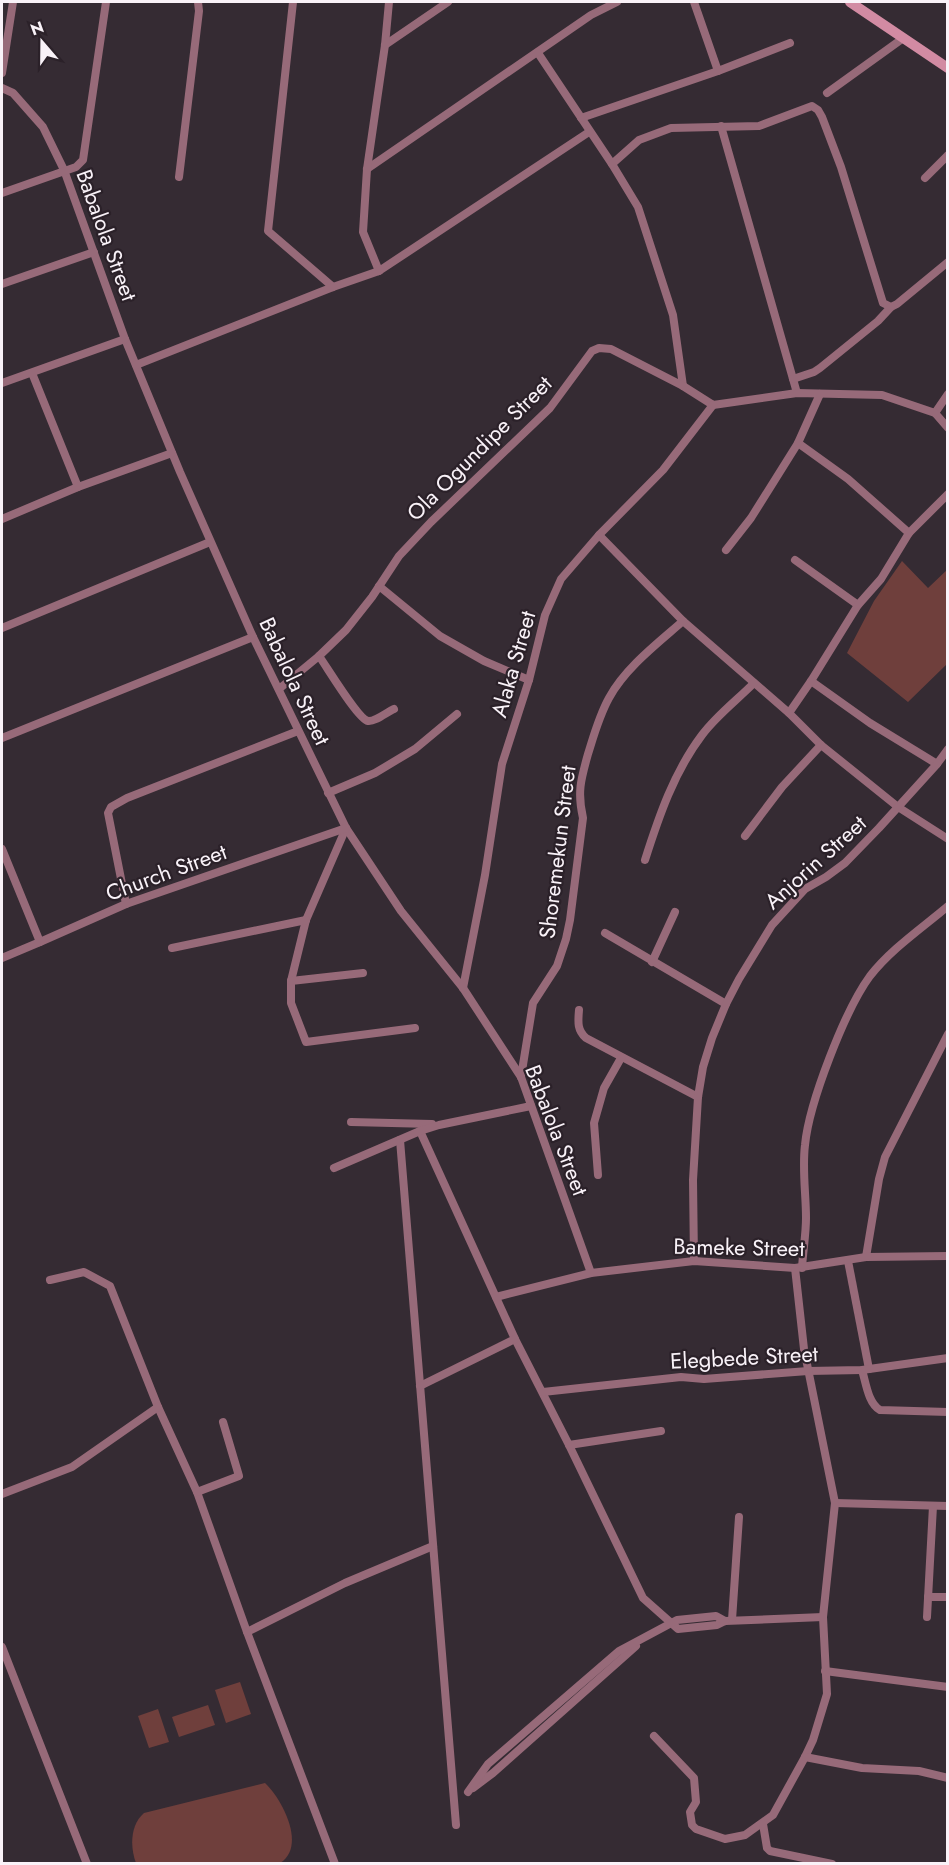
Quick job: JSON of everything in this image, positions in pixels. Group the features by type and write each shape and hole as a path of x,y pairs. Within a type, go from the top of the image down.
{"street":[{"path":"2,73 13,2"},
{"path":"2,193 76,167 82,160 106,2"},
{"path":"179,177 199,11 198,2"},
{"path":"293,2 268,231 333,287"},
{"path":"379,271 363,232 367,169 389,2"},
{"path":"385,45 448,2"},
{"path":"367,169 591,15 617,2"},
{"path":"694,2 718,71"},
{"path":"850,2 948,68"},
{"path":"827,93 902,39"},
{"path":"581,118 718,71 790,43"},
{"path":"538,53 638,207 673,315 683,386"},
{"name":"Babalola Street","path":"2,88 13,93 43,127 64,170 125,339 172,453 210,542 328,794 346,828 401,911 463,988 521,1077 591,1273"},
{"path":"612,164 639,140 671,128 759,126 812,106 822,117 841,167 881,299 883,303 891,307"},
{"path":"721,126 797,393"},
{"path":"136,365 379,271 589,132"},
{"path":"925,178 948,156"},
{"path":"2,283 94,252"},
{"path":"793,379 814,372 948,262"},
{"path":"2,383 125,339"},
{"name":"Ola Ogundipe Street","path":"279,688 319,656 346,630 399,556 431,522 550,408 592,351 599,348 611,349 683,386 712,405"},
{"path":"32,373 78,487"},
{"path":"712,405 797,393 882,395 935,413 948,428"},
{"path":"726,550 751,518 798,443 820,394"},
{"path":"935,413 948,394"},
{"name":"Alaka Street","path":"463,988 502,764 529,680 545,615 561,579 599,535 663,470 712,405"},
{"path":"798,443 848,479 909,533"},
{"path":"2,519 78,487 172,453"},
{"path":"789,713 858,605 881,579 909,533 948,494"},
{"path":"599,535 683,621 789,713 821,745 898,807 948,839"},
{"path":"2,628 210,542"},
{"path":"795,560 858,605"},
{"path":"379,586 440,636 484,661 529,680"},
{"name":"Shoremekun Street","path":"521,1077 533,1003 557,966 570,920 583,818 579,801 579,785 597,723 610,695 637,662 683,621"},
{"path":"2,738 254,637"},
{"path":"319,656 352,706 365,720 371,721 394,709"},
{"path":"811,681 870,723 937,764"},
{"path":"645,860 683,763 704,733 754,683"},
{"path":"328,794 375,773 415,749 457,714"},
{"path":"126,904 108,813 111,807 127,798 298,731"},
{"path":"745,836 782,787 821,745"},
{"name":"Anjorin Street","path":"694,1261 693,1180 698,1097 703,1066 726,1004 772,925 805,889 845,863 937,764 948,749"},
{"path":"346,828 306,920 291,981 291,1003 306,1042 415,1028"},
{"name":"Church Street","path":"2,958 126,904 346,828"},
{"path":"2,849 40,942"},
{"path":"654,1736 694,1778 696,1802 690,1813 692,1825 696,1829 725,1839 745,1835 773,1815 805,1757 827,1694 823,1617 835,1503 808,1371 798,1268 806,1221 804,1146 810,1116 830,1057 854,1004 870,976 948,906"},
{"path":"652,962 675,912"},
{"path":"172,948 306,920"},
{"path":"605,933 726,1004"},
{"path":"291,981 363,973"},
{"path":"579,1010 580,1033 586,1038 698,1097"},
{"path":"866,1257 885,1157 948,1034"},
{"path":"598,1175 594,1123 604,1088 621,1058"},
{"path":"334,1168 439,1125 531,1106"},
{"path":"351,1122 439,1125"},
{"path":"420,1131 515,1339 644,1601 678,1629 717,1625 729,1620 823,1617"},
{"path":"400,1140 456,1825"},
{"name":"Bameke Street","path":"496,1297 591,1273 694,1261 798,1268 866,1257 948,1256"},
{"path":"848,1261 865,1370 875,1407 880,1410 948,1412"},
{"path":"50,1280 84,1272 110,1286 158,1407 197,1492 247,1632 335,1863"},
{"path":"420,1386 515,1339"},
{"name":"Elegbede Street","path":"543,1392 681,1377 704,1379 808,1371 865,1370 948,1358"},
{"path":"2,1494 72,1467 158,1407"},
{"path":"197,1492 239,1476 223,1422"},
{"path":"569,1445 661,1431"},
{"path":"835,1503 948,1506"},
{"path":"927,1617 933,1506"},
{"path":"729,1620 739,1517"},
{"path":"247,1632 345,1583 433,1546"},
{"path":"928,1597 948,1598"},
{"path":"641,1640 626,1656 468,1792 488,1764 619,1652 641,1640 672,1624"},
{"path":"2,1647 87,1863"},
{"path":"825,1671 947,1688"},
{"path":"805,1757 862,1768 919,1771 948,1778"},
{"path":"763,1824 767,1848 770,1851 832,1863"}],"shaded area":[{"path":"902,561 928,588 948,569 947,664 908,702 847,653 874,601"},
{"path":"240,1682 251,1714 226,1723 215,1690"},
{"path":"208,1705 215,1725 179,1737 172,1717"},
{"path":"158,1709 169,1742 149,1748 138,1716"},
{"path":"265,1783 272,1790 284,1811 292,1834 288,1855 280,1863 136,1863 132,1836 139,1818 144,1813"}]}
